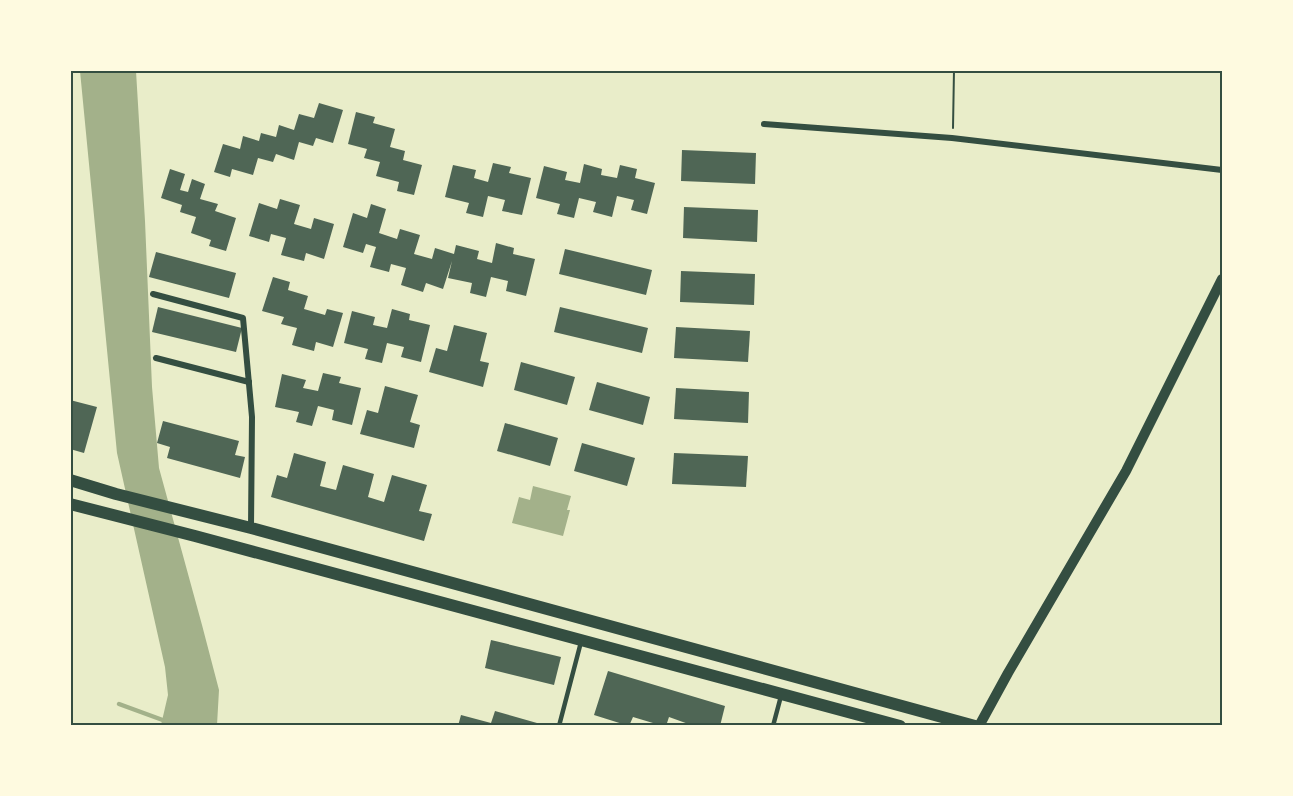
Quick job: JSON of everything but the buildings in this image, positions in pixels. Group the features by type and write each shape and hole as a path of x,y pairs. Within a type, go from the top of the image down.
{"main road":[{"path":"70,480 975,726"},
{"path":"70,504 900,726"}],"street":[{"path":"764,124 952,138 1222,170"},
{"path":"980,726 1126,471 1222,279"},
{"path":"153,294 243,318 252,417 251,528"},
{"path":"156,358 249,382"}],"lane":[{"path":"559,726 582,640"},
{"path":"773,726 781,693"}],"path":[{"path":"952,138 954,70"}],"shaded area":[{"path":"80,71 136,71 152,387 159,468 219,690 217,725 161,725 168,695 165,667 117,453"},
{"path":"533,486 571,496 563,536 512,523 519,497 530,500"}],"waterway":[{"path":"119,704 179,726"}]}
